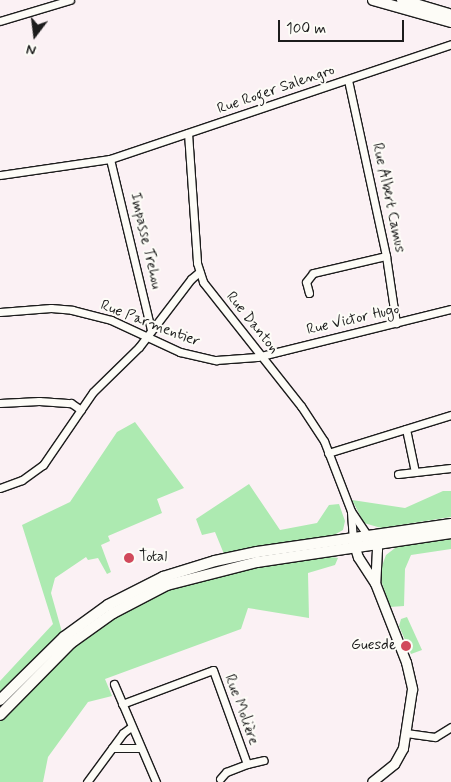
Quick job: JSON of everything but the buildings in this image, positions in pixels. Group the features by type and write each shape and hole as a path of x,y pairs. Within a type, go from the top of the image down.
{"main road":[{"path":"373,0 410,13 423,6"},
{"path":"402,0 451,14"},
{"path":"423,6 451,22"},
{"path":"0,715 71,643 113,613 146,594 213,571 353,542 368,536 451,524"},
{"path":"0,700 64,637 108,605 142,586 215,560 353,542 376,543 451,533"}],"street":[{"path":"0,21 70,0"},
{"name":"Rue Roger Salengro","path":"0,175 110,159 451,44"},
{"name":"Rue Albert Camus","path":"348,80 386,256 396,323"},
{"name":"Rue Danton","path":"188,134 199,272 209,291 301,406 328,453 351,511 368,536"},
{"name":"Impasse Trehou","path":"110,159 150,333"},
{"path":"309,293 306,282 313,273 386,256"},
{"path":"0,488 22,480 43,465 81,410 109,375 150,333 190,279 199,272"},
{"name":"Rue Parmentier","path":"0,312 52,308 72,310 150,333 180,352 205,359 260,356"},
{"name":"Rue Victor Hugo","path":"260,356 451,310"},
{"path":"0,403 47,401 71,403 81,410"},
{"path":"328,453 451,415"},
{"path":"406,429 415,472"},
{"path":"398,474 451,468"},
{"name":"Rue Danton","path":"351,511 353,542"},
{"path":"368,536 376,543 375,583"},
{"path":"353,542 375,583 410,677 412,699 406,733 399,757 372,782"},
{"name":"Rue Molière","path":"122,704 213,670 246,764"},
{"path":"114,684 156,782"},
{"path":"88,782 112,748 131,727"},
{"path":"406,733 435,737 451,727"},
{"path":"112,748 140,748"},
{"name":"Rue Molière","path":"220,779 226,772 246,764 264,760"}],"green space":[{"path":"135,422 184,488 157,499 162,513 108,536 110,541 101,545 111,572 107,574 98,558 88,560 86,557 55,578 51,593 62,632 0,693 0,681 53,624 22,525 70,502 117,432"},
{"path":"249,484 280,530 317,523 329,505 339,504 345,521 343,530 334,535 224,554 215,532 202,535 196,519"},
{"path":"443,491 451,491 451,517 381,528 364,523 352,500 405,508"},
{"path":"451,538 451,549 411,555 405,569 404,606 390,607 379,574 386,555 399,545"},
{"path":"324,556 338,558 335,565 308,573 309,618 248,608 241,629 105,679 112,696 88,702 48,757 43,782 0,782 0,721 39,676 100,625 152,595 213,574"},
{"path":"407,617 422,650 411,654 399,626 401,619"}],"place":[{"name":"Total","path":"129,558"},
{"name":"Guesde","path":"406,646"}]}
